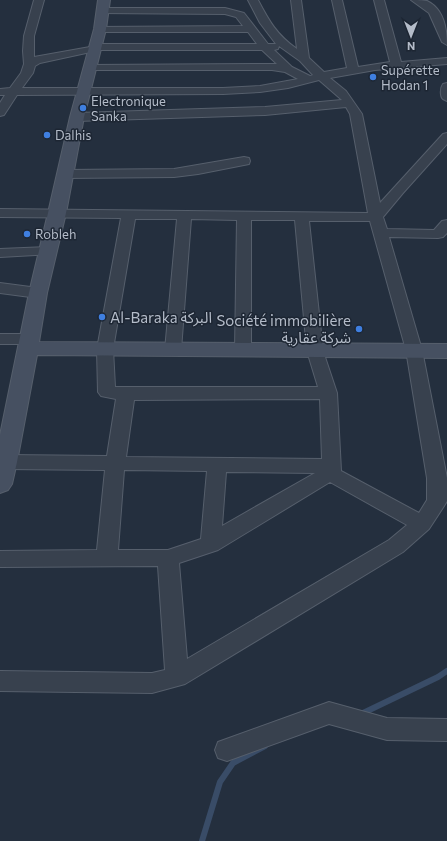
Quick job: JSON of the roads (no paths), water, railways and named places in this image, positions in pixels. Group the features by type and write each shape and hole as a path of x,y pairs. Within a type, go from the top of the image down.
{"main road":[{"path":"0,484 6,462 38,293 57,213 77,117 100,29 103,5"},
{"path":"29,344 105,349 447,351"}],"street":[{"path":"0,112 27,73 30,64 28,51 29,36 39,0"},
{"path":"0,681 152,683 177,676 396,546 422,524 437,501 437,478 414,350 376,217 356,114 342,93 321,76 304,59 285,46 267,27 253,0"},
{"path":"296,0 304,59"},
{"path":"337,0 352,71"},
{"path":"379,0 396,65"},
{"path":"416,0 425,2 433,8 447,42"},
{"path":"103,5 232,12 240,15 265,47 288,70"},
{"path":"100,29 250,29"},
{"path":"30,64 37,60 95,48 285,46"},
{"path":"0,92 223,91 260,89 288,85 321,76 352,71 396,65 447,61"},
{"path":"90,68 272,67 288,70 308,79"},
{"path":"447,86 447,97"},
{"path":"77,117 265,111 350,103"},
{"path":"376,217 398,190 447,136"},
{"path":"65,174 174,173 198,170 244,160"},
{"path":"0,213 244,217 376,217"},
{"path":"128,215 105,349 107,392 126,394 328,393"},
{"path":"172,350 184,215"},
{"path":"302,216 315,350 328,393 331,470"},
{"path":"243,350 244,217"},
{"path":"381,233 438,234 447,224"},
{"path":"0,253 48,251"},
{"path":"0,288 38,293"},
{"path":"0,339 29,344"},
{"path":"107,559 115,464 126,394"},
{"path":"6,462 217,464 331,470 422,524"},
{"path":"210,544 217,464"},
{"path":"0,559 168,558 210,544 323,477 331,470"},
{"path":"168,558 177,676"},
{"path":"227,750 329,714 387,729 447,730"}],"waterway":[{"path":"361,714 438,677 447,671"},
{"path":"202,841 220,782 233,763 265,746"}],"place":[{"name":"Supérette Hodan 1","path":"373,77"},
{"name":"Electronique Sanka","path":"83,108"},
{"name":"Dalhis","path":"47,135"},
{"name":"Robleh","path":"27,234"},
{"name":"Al-Baraka البركة","path":"102,317"},
{"name":"Société immobilière شركة عقارية","path":"359,329"}]}
